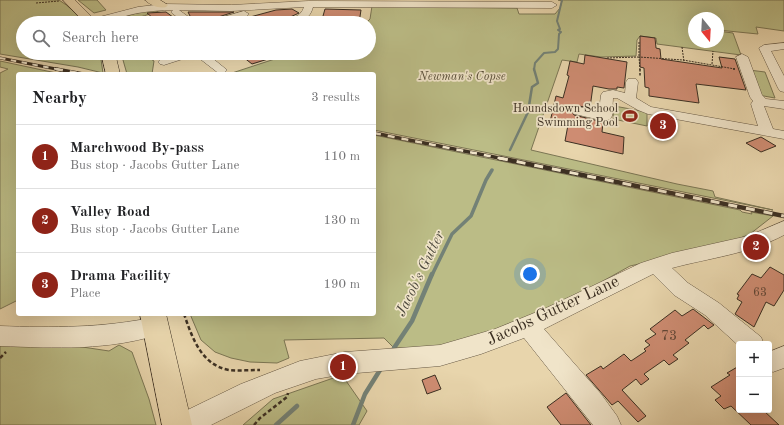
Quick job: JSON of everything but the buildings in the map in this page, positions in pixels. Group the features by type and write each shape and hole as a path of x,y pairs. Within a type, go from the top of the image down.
{"main road":[{"path":"66,0 85,16"},
{"path":"151,0 162,5"},
{"path":"110,60 113,72"},
{"path":"154,320 178,425"}],"street":[{"path":"106,16 133,7 162,5 267,6 334,2 547,3"},
{"path":"307,16 310,3"},
{"path":"118,16 133,7 211,8 243,5"},
{"path":"238,16 245,14 243,5"},
{"path":"267,6 267,12 274,16"},
{"path":"176,12 182,16"},
{"path":"784,46 764,48 784,88"},
{"path":"742,57 756,97 763,102 784,105"},
{"path":"164,62 170,60"},
{"path":"211,60 221,70"},
{"path":"627,98 631,96 636,82"},
{"path":"579,111 605,116 607,95 615,94 627,98 637,106 648,110 784,135"},
{"path":"763,102 758,103 757,106 767,132"},
{"path":"705,105 709,121"},
{"path":"734,138 748,132 748,128"},
{"name":"Jacobs Gutter Lane","path":"184,425 254,392 291,376 315,368 338,364 434,356 482,344 528,327 629,276 656,265 744,245 780,234"},
{"path":"656,265 681,289 712,309 749,341"},
{"path":"0,336 120,335 154,320"},
{"path":"528,327 592,403 608,425"}],"path":[{"path":"36,3 66,0"},
{"path":"636,82 640,56 639,41"},
{"path":"682,47 684,61"},
{"path":"712,64 713,52"},
{"path":"607,58 639,57 684,61 712,64 719,67 748,71"},
{"path":"185,316 195,344 201,354 212,362 223,368 265,370"},
{"path":"254,425 260,418 287,397 291,376"}],"green space":[{"path":"0,0 59,0 79,16 16,16 16,57 0,54"},
{"path":"78,0 97,0 106,10 94,13"},
{"name":"Newman's Copse","path":"558,0 784,0 784,31 756,27 758,34 724,31 724,12 688,12 688,48 724,48 724,32 733,33 741,55 657,44 656,38 640,36 637,40 636,56 601,57 579,54 577,62 562,60 531,150 713,191 715,197 773,210 376,130 376,72 235,72 272,60 376,60 376,16 370,16 372,6 517,8 519,14 555,14 560,8 562,1"},
{"path":"157,9 163,10 143,16 128,16"},
{"path":"36,60 101,60 103,72"},
{"path":"123,60 154,61 152,72 126,72"},
{"path":"0,61 52,72 16,72 16,301 0,309 0,73 8,69 0,67"},
{"path":"749,70 765,72 775,98 758,95"},
{"name":"Houndsdown School Swimming Pool","path":"614,106 647,112 647,126 613,119"},
{"path":"376,135 740,210 742,212 773,216 750,234 743,237 710,248 630,266 569,300 482,337 425,349 394,348 384,338 284,340 289,358 277,363 250,362 231,358 215,352 201,340 191,316 376,316"},
{"path":"0,344 76,346 109,351 119,345 132,352 149,399 156,425 0,425"},
{"path":"342,375 367,411 359,425 243,425 273,399"}],"waterway":[{"name":"Jacob's Gutter","path":"534,69 535,63 544,53 555,52 558,49 559,34 561,32 558,30 560,29 557,21 562,0"},
{"name":"Jacob's Gutter","path":"510,150 528,112 532,87 538,83 534,69"},
{"name":"Jacob's Gutter","path":"432,275 452,234 471,216 486,180 492,170"},
{"name":"Jacob's Gutter","path":"394,348 412,321 432,274"},
{"name":"Jacob's Gutter","path":"353,425 365,394 380,370"},
{"path":"276,425 297,406"}],"railway":[{"path":"0,58 61,70"},
{"path":"56,69 72,72"},
{"path":"376,133 499,158"},
{"path":"499,158 504,159"},
{"path":"499,158 784,216"}],"place":[{"name":"Houndsdown School Swimming Pool","path":"630,116"},
{"name":"Drama Facility","path":"663,126"},
{"name":"Valley Road","path":"756,247"},
{"name":"Marchwood By-pass","path":"343,367"}]}
